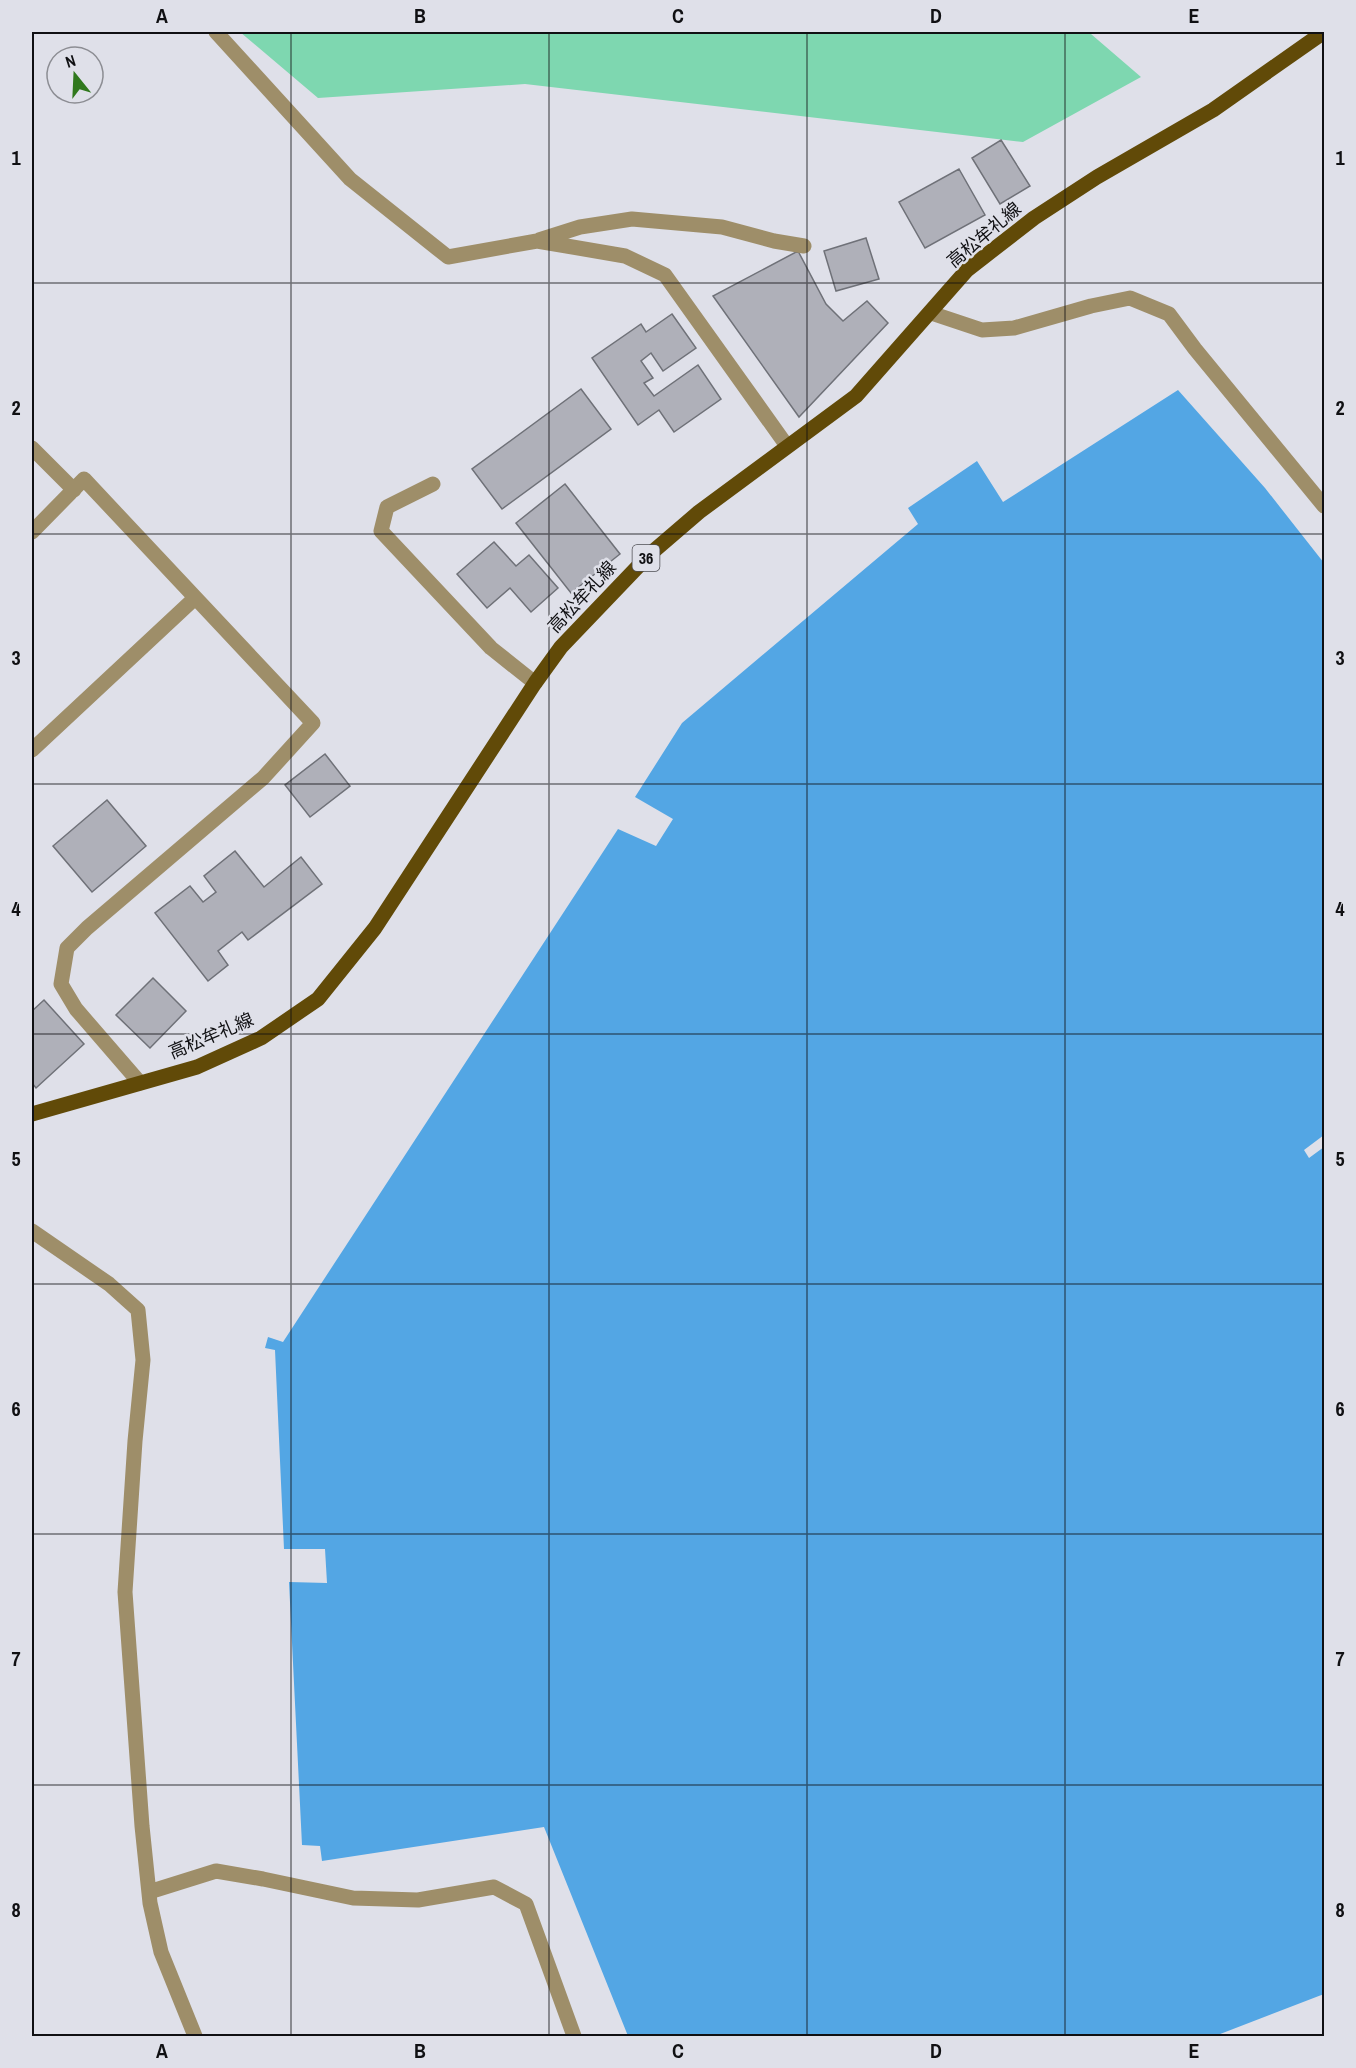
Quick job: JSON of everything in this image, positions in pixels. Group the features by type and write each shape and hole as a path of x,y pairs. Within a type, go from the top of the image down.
{"main road":[{"name":"高松牟礼線","path":"32,1114 197,1067 261,1038 318,999 375,928 535,683 561,647 649,555 699,512 856,396 967,270 1035,218 1097,177 1213,110 1324,32"}],"street":[{"path":"216,32 350,179 448,257 537,241 580,227 632,219 722,227 774,241 804,246"},
{"path":"537,241 625,256 665,275 788,446"},
{"path":"931,313 982,330 1014,328 1091,306 1130,298 1169,314 1324,506"},
{"path":"32,448 74,490"},
{"path":"32,532 84,479 313,723 263,778 87,928 67,948 61,984 76,1009 140,1083"},
{"path":"433,484 387,507 381,531 491,648 535,683"},
{"path":"32,750 195,598"},
{"path":"32,1231 109,1284 138,1310 143,1360 125,1592 142,1826 149,1892 161,1952 195,2037"},
{"path":"149,1892 216,1871 353,1898 418,1900 494,1887 526,1904 574,2037"}],"green space":[{"path":"240,32 1094,32 1091,34 1141,77 1023,142 525,84 318,98"}],"water":[{"path":"1178,390 1265,488 1324,563 1324,1135 1304,1150 1309,1158 1324,1147 1324,1994 1215,2036 628,2036 544,1827 322,1861 320,1846 302,1845 289,1582 327,1583 325,1549 284,1549 275,1350 265,1348 268,1337 283,1342 618,829 656,846 673,819 635,797 682,723 918,524 908,508 977,461 1003,502"}],"building":[{"path":"1001,140 1030,186 1000,204 972,158"},
{"path":"959,169 985,215 925,248 899,202"},
{"path":"866,238 879,279 836,291 824,251"},
{"path":"798,251 826,304 843,321 867,301 888,323 799,417 713,296"},
{"path":"672,314 696,348 663,371 651,353 641,361 653,378 644,383 654,396 698,365 721,399 674,432 659,410 638,425 592,358 641,324 646,332"},
{"path":"581,389 611,429 502,509 472,469"},
{"path":"565,484 620,554 571,593 516,523"},
{"path":"494,542 516,566 529,555 558,588 531,612 510,588 487,608 457,574"},
{"path":"325,754 350,786 310,817 285,785"},
{"path":"107,800 146,846 92,892 53,846"},
{"path":"235,851 264,887 301,857 322,884 248,940 242,932 218,951 228,965 208,981 155,913 190,886 203,902 216,892 204,876"},
{"path":"153,978 186,1011 150,1048 116,1015"},
{"path":"44,1000 84,1044 36,1088 32,1083 32,1011"}]}
